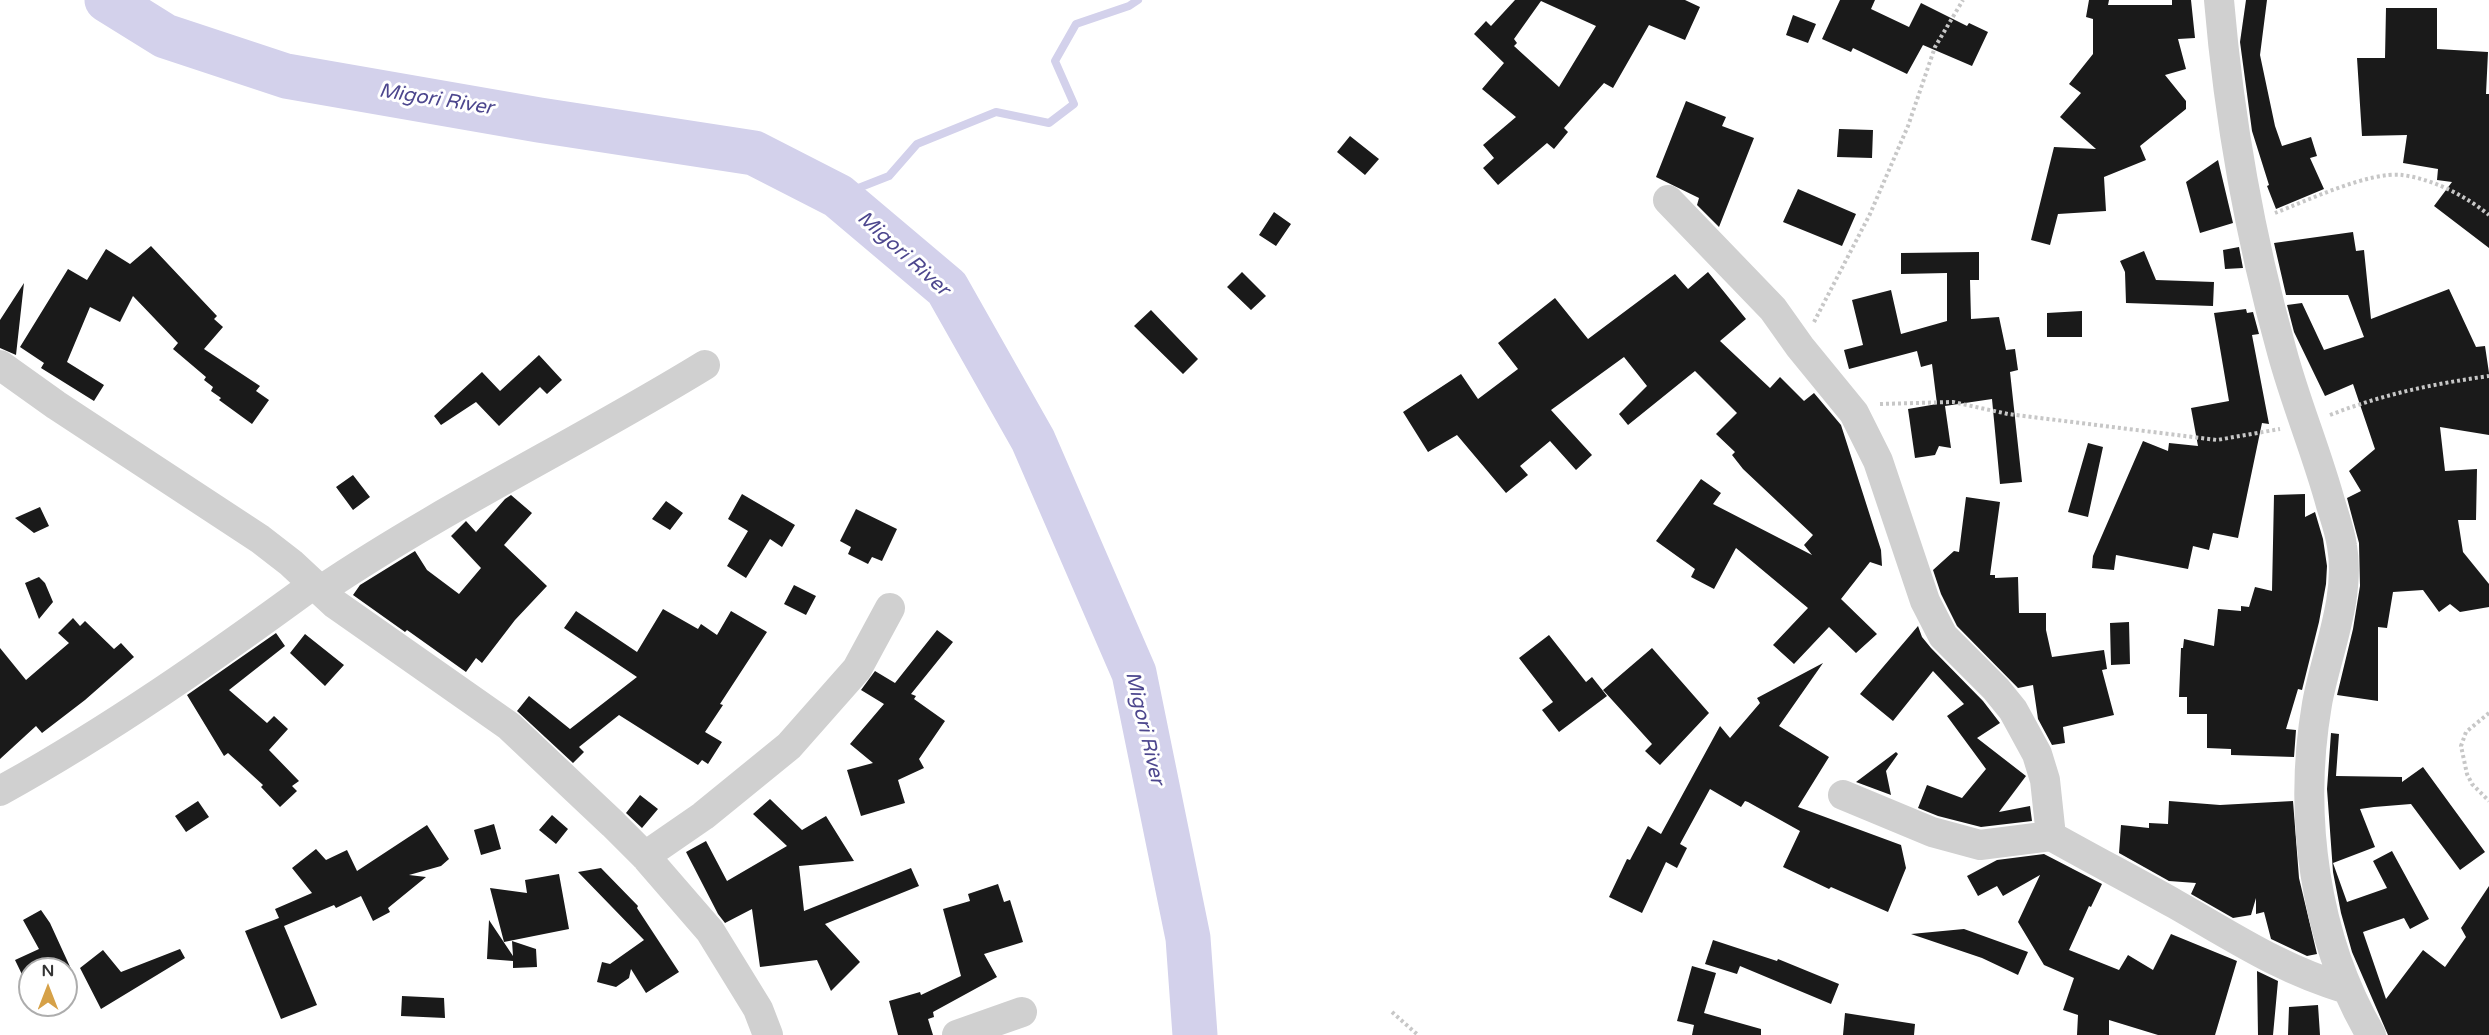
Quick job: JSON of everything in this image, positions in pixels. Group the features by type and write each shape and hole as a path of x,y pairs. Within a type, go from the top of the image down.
{"street":[{"path":"2219,0 2235,137 2250,223 2282,352 2319,463 2343,547 2338,614 2317,702 2309,786 2310,826 2323,908 2347,989 2371,1035"},
{"path":"1668,200 1773,309 1800,347 1854,413 1878,461 1925,601 1943,636 1996,689 2013,710 2037,754 2045,780 2051,836"},
{"path":"0,365 56,405 260,539 344,611 509,726 645,856 710,931 758,1009 768,1035"},
{"path":"0,791 90,739 318,587 522,469 587,435 705,365"},
{"path":"645,856 727,798 789,746 858,669 890,608"},
{"path":"1843,795 1932,832 1980,845 2051,836 2267,958 2312,979 2347,989"},
{"path":"957,1035 1022,1012"}],"path":[{"path":"1800,347 1870,214 1908,126 1935,47 1963,0"},
{"path":"2250,223 2359,181 2401,175 2446,188 2489,215"},
{"path":"1854,413 1883,403 1953,402 2008,414 2217,440 2305,424 2361,403 2429,385 2489,376"},
{"path":"2489,713 2466,732 2461,746 2467,774 2472,784 2489,801"},
{"path":"1392,1012 1418,1035"}],"building":[{"path":"1515,0 1685,0 1700,7 1685,40 1649,25 1613,88 1604,83 1564,128 1568,132 1554,149 1547,143 1498,185 1483,168 1494,158 1483,145 1516,117 1482,89 1504,63 1474,34 1486,21 1491,26","holes":["1541,1 1596,26 1559,87 1514,46 1517,43 1514,39"]},
{"path":"1840,0 1875,0 1871,9 1909,27 1921,3 1967,26 1969,23 1988,32 1972,66 1923,45 1907,74 1853,48 1851,52 1822,39"},
{"path":"2089,0 2109,0 2108,5 2172,5 2172,0 2191,0 2195,38 2178,39 2186,69 2165,75 2186,101 2186,109 2140,146 2146,160 2104,177 2106,211 2058,214 2050,245 2031,240 2054,147 2096,149 2060,117 2081,93 2069,84 2093,54 2093,19 2086,17"},
{"path":"2246,0 2267,0 2260,55 2275,126 2282,146 2311,137 2317,156 2310,158 2324,189 2276,209 2267,186 2269,185 2252,131 2240,42"},
{"path":"2386,8 2437,8 2437,49 2488,52 2486,94 2489,94 2489,248 2434,206 2452,182 2437,180 2438,169 2403,163 2407,135 2362,136 2357,58 2385,58"},
{"path":"1793,15 1816,24 1808,43 1786,35"},
{"path":"1686,101 1726,117 1722,126 1754,138 1719,227 1697,205 1699,198 1656,177"},
{"path":"1839,129 1873,130 1872,158 1837,157"},
{"path":"1350,136 1379,159 1365,175 1337,152"},
{"path":"2218,160 2233,223 2200,233 2186,182"},
{"path":"1798,189 1856,214 1842,246 1783,222"},
{"path":"1274,212 1291,224 1276,246 1259,235"},
{"path":"2353,232 2356,251 2364,250 2371,319 2449,289 2476,347 2485,346 2489,373 2489,435 2440,427 2445,471 2477,469 2476,520 2458,520 2463,552 2489,584 2489,607 2460,612 2450,604 2439,612 2423,590 2393,592 2387,628 2378,627 2378,701 2337,695 2353,629 2360,586 2359,543 2347,498 2361,491 2349,471 2375,449 2353,384 2325,396 2294,332 2287,305 2302,303 2324,350 2364,337 2348,295 2286,295 2274,243"},
{"path":"151,246 217,316 214,319 223,327 204,349 260,386 256,391 269,400 252,424 219,400 221,398 211,391 213,387 204,380 206,377 173,349 178,343 133,296 120,322 90,307 67,362 104,385 94,401 41,368 44,363 20,347 68,269 87,280 106,249 130,264"},
{"path":"2239,247 2243,268 2225,269 2223,250"},
{"path":"2144,251 2156,280 2214,282 2213,306 2126,303 2125,272 2120,261"},
{"path":"1979,252 1979,280 1970,280 1971,319 1999,317 2006,350 2015,349 2018,370 2010,372 2022,482 2000,484 1992,399 1945,406 1951,448 1939,446 1935,455 1915,458 1908,409 1937,404 1932,364 1921,367 1917,351 1849,369 1844,350 1863,345 1852,300 1891,290 1901,334 1947,321 1947,273 1901,274 1901,253"},
{"path":"1242,272 1266,296 1251,310 1227,287"},
{"path":"1708,272 1746,319 1720,341 1770,388 1780,377 1804,401 1814,393 1841,425 1881,550 1882,566 1870,562 1841,599 1877,634 1856,653 1829,627 1794,664 1773,645 1808,608 1736,548 1714,589 1691,577 1695,569 1656,541 1701,479 1721,493 1713,504 1812,555 1804,545 1813,535 1743,469 1732,455 1735,452 1716,434 1737,413 1695,371 1628,425 1619,414 1647,386 1624,357 1551,410 1592,455 1576,470 1550,441 1520,466 1528,475 1506,493 1457,435 1428,452 1403,412 1461,374 1478,399 1518,369 1498,343 1555,298 1588,339 1675,274 1688,289"},
{"path":"24,283 16,355 0,348 0,320"},
{"path":"2246,309 2247,313 2253,312 2259,334 2252,335 2269,424 2262,423 2238,538 2213,533 2209,550 2193,546 2188,569 2116,555 2114,570 2092,568 2093,556 2143,441 2168,451 2169,443 2198,446 2191,408 2229,401 2214,313"},
{"path":"1151,310 1198,359 1183,374 1134,326"},
{"path":"2082,311 2082,337 2047,337 2047,313"},
{"path":"539,355 562,380 547,394 540,387 499,426 476,402 441,425 434,416 482,372 500,391"},
{"path":"2088,443 2103,447 2088,517 2068,512"},
{"path":"353,475 370,497 353,510 336,487"},
{"path":"742,494 795,525 782,547 770,539 746,578 727,566 748,531 728,519"},
{"path":"2305,494 2305,517 2315,512 2323,539 2327,566 2319,622 2302,690 2298,689 2286,729 2296,730 2294,757 2231,755 2231,749 2207,748 2207,714 2187,714 2187,697 2179,697 2181,648 2183,648 2184,639 2214,646 2218,609 2241,611 2241,606 2249,607 2255,587 2272,591 2274,495"},
{"path":"511,495 532,513 504,545 547,586 515,620 482,663 476,658 466,672 353,595 360,585 415,551 427,570 459,594 481,568 451,536 466,521 476,532"},
{"path":"1966,497 2000,502 1990,575 1995,575 1995,578 2018,577 2019,613 2046,613 2046,630 2052,657 2104,650 2107,669 2102,670 2114,715 2063,727 2065,743 2052,745 2038,719 2033,685 2018,688 1957,626 1941,594 1933,570 1954,551 1959,552"},
{"path":"666,501 683,513 670,530 652,519"},
{"path":"40,507 49,526 34,533 15,518"},
{"path":"856,509 897,529 882,561 872,557 868,564 848,554 851,547 840,541"},
{"path":"39,577 45,583 53,602 39,619 25,583"},
{"path":"794,585 816,596 806,615 784,604"},
{"path":"663,609 698,629 701,624 717,635 731,611 767,632 720,704 723,705 705,732 722,742 708,764 702,760 698,765 619,715 579,747 584,752 573,763 517,711 529,696 570,729 637,677 564,628 576,611 637,652"},
{"path":"73,618 80,626 85,621 114,649 121,643 134,657 85,700 42,733 36,726 0,759 0,648 26,680 69,643 58,633"},
{"path":"2129,622 2130,664 2111,665 2110,623"},
{"path":"1918,626 1922,637 1931,648 1983,701 2000,723 1977,738 2026,776 1999,812 2030,806 2032,821 1981,827 1938,816 1918,808 1927,785 1962,798 1986,769 1947,716 1964,704 1933,671 1893,721 1860,694"},
{"path":"937,630 953,642 911,694 916,696 914,699 945,721 919,759 924,768 898,780 905,803 861,816 847,770 873,763 850,744 884,704 861,690 875,671 895,683"},
{"path":"276,633 285,646 229,690 267,723 274,716 288,729 269,750 299,781 292,786 297,791 280,807 261,787 263,785 228,753 224,756 187,695"},
{"path":"305,634 344,665 325,686 290,653"},
{"path":"1549,635 1586,682 1592,677 1607,696 1559,732 1542,710 1553,702 1519,658"},
{"path":"1652,648 1709,713 1660,765 1645,751 1652,744 1603,690"},
{"path":"1823,663 1779,726 1829,757 1798,807 1901,845 1906,868 1888,912 1831,887 1829,889 1783,867 1800,831 1748,802 1745,801 1741,807 1710,789 1680,844 1687,848 1677,868 1666,862 1642,913 1609,897 1627,859 1630,860 1648,826 1661,834 1720,726 1730,738 1760,703 1757,698"},
{"path":"2331,733 2339,734 2336,776 2402,777 2402,782 2423,767 2485,852 2460,870 2411,804 2360,809 2375,847 2333,863 2347,902 2387,888 2373,861 2392,851 2429,919 2410,929 2404,918 2363,932 2386,999 2423,950 2445,967 2466,937 2461,928 2489,886 2489,1035 2388,1035 2352,952 2333,872 2327,789"},
{"path":"1896,752 1898,754 1886,771 1891,795 1856,782"},
{"path":"640,795 658,809 642,828 626,813"},
{"path":"770,799 802,830 826,816 854,861 799,866 804,911 911,868 919,886 825,924 860,962 831,991 817,960 760,967 752,909 725,923 718,914 686,852 706,841 727,881 787,846 753,814"},
{"path":"198,801 209,817 186,832 175,816"},
{"path":"2169,801 2220,805 2293,801 2299,878 2317,954 2307,956 2271,939 2264,912 2256,914 2256,898 2251,915 2233,918 2191,894 2196,883 2169,881 2119,853 2121,825 2149,828 2149,823 2168,824"},
{"path":"552,815 568,829 556,844 539,830"},
{"path":"494,824 501,849 481,855 474,830"},
{"path":"427,825 449,859 441,866 409,875 426,877 388,908 390,912 373,921 361,896 336,908 334,905 284,926 317,1005 281,1019 245,931 279,918 275,909 312,893 292,868 316,849 326,860 347,850 357,871"},
{"path":"2044,854 2102,884 2069,950 2119,970 2128,955 2153,970 2171,934 2237,961 2215,1035 2158,1035 2109,1020 2109,1035 2077,1035 2078,1015 2063,1010 2074,978 2044,965 2018,922 2040,875 2003,896 1997,886 1978,896 1967,876 1997,860"},
{"path":"601,868 638,906 637,908 679,972 646,993 631,969 629,978 616,987 597,982 602,962 610,964 644,940 578,872"},
{"path":"559,874 569,929 504,942 490,888 527,893 525,880"},
{"path":"998,884 1004,902 1010,900 1023,942 984,954 997,977 933,1012 934,1017 928,1019 933,1035 898,1035 889,1001 920,992 921,995 961,976 943,909 970,901 968,894"},
{"path":"41,910 50,923 66,957 22,957 39,949 23,920"},
{"path":"489,920 513,956 512,941 536,949 537,967 513,968 513,961 487,959"},
{"path":"1964,929 2028,952 2018,975 1982,958 1911,934"},
{"path":"1713,940 1777,961 1778,959 1839,984 1831,1004 1740,966 1737,974 1705,964"},
{"path":"180,949 185,958 101,1009 80,968 103,950 121,972"},
{"path":"1692,966 1716,973 1704,1013 1761,1029 1761,1035 1692,1035 1694,1025 1677,1021"},
{"path":"2257,971 2278,981 2273,1035 2258,1035"},
{"path":"402,996 444,998 445,1018 401,1016"},
{"path":"2318,1005 2320,1035 2288,1035 2289,1007"},
{"path":"1845,1013 1915,1024 1914,1035 1843,1035"}],"waterway":[{"name":"Migori River","path":"107,0 165,36 286,76 539,120 754,153 838,196 947,288 1033,440 1134,673 1188,938 1195,1035"},
{"path":"838,196 889,176 917,144 996,112 1049,123 1074,104 1055,61 1076,24 1129,6 1138,0"}]}
